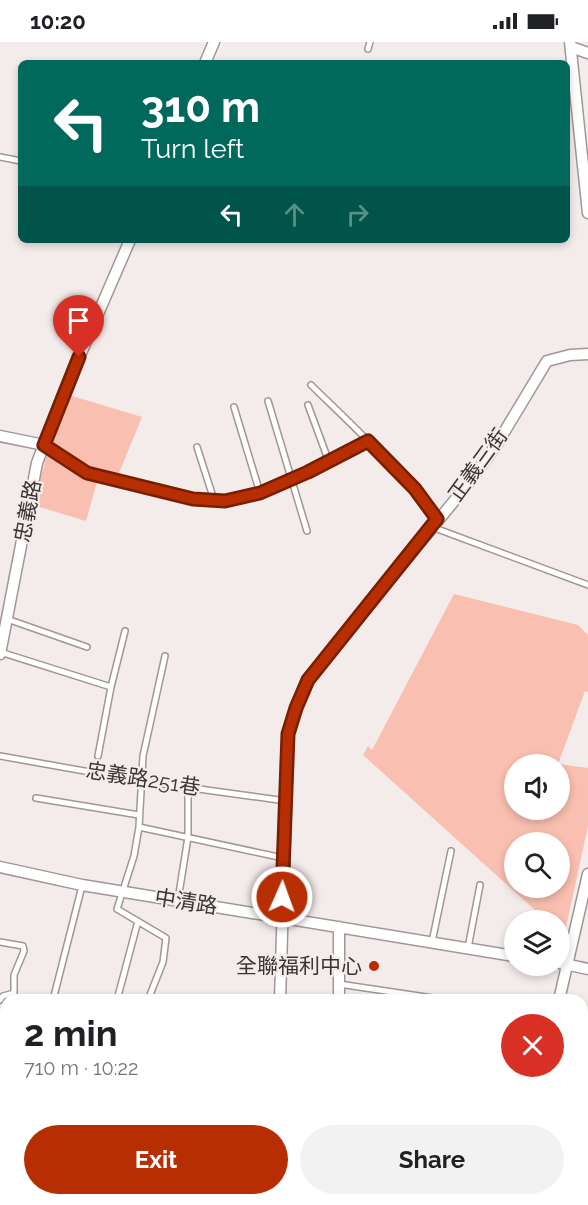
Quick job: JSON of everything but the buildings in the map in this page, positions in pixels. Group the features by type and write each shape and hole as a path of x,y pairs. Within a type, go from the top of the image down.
{"street":[{"path":"206,60 214,42"},
{"path":"571,44 588,53"},
{"path":"571,44 584,143 588,213"},
{"name":"忠義路","path":"0,653 38,463 62,397 128,243"},
{"name":"正義三街","path":"280,994 288,734 308,680 468,484 497,444 547,361 570,355 588,354"},
{"path":"0,436 44,445"},
{"name":"中清路","path":"0,867 82,885 504,954"},
{"path":"570,939 588,874"},
{"path":"339,927 339,994"},
{"path":"570,965 588,969"},
{"path":"560,994 562,976"}],"lane":[{"path":"369,49 370,42"},
{"path":"0,157 18,160"},
{"path":"311,385 415,489 434,523 588,585"},
{"path":"268,401 307,531"},
{"path":"308,405 329,462"},
{"path":"234,407 260,493"},
{"path":"44,445 87,473 193,499 225,501 260,493 329,462 368,441"},
{"path":"197,447 214,500"},
{"path":"7,619 87,647"},
{"path":"98,756 111,687 125,632"},
{"path":"0,653 111,687"},
{"path":"150,994 163,962 166,938 117,909 134,856 139,827 141,781 152,709 165,656"},
{"name":"忠義路251巷","path":"0,756 141,781 286,801"},
{"path":"178,900 188,837 188,787"},
{"path":"36,798 139,815"},
{"path":"139,827 283,858"},
{"path":"432,942 451,851"},
{"path":"55,994 82,885"},
{"path":"468,948 480,885"},
{"path":"119,994 138,921"},
{"path":"0,942 23,946 24,951 14,975 14,993 10,994"},
{"path":"339,984 406,994"}],"shaded area":[{"path":"69,395 142,417 117,478 99,475 86,521 33,505 49,447"},
{"path":"454,594 578,625 588,635 588,692 585,691 562,754 504,754 504,820 570,820 570,766 588,768 588,826 570,910 535,910 522,898 570,898 570,832 504,832 504,882 363,755 368,746 372,750"}],"place":[{"name":"全聯福利中心","path":"374,966"}],"route":[{"path":"79,357 44,445 87,473 193,499 225,501 260,493 308,472 368,441 415,489 437,519 308,680 296,708 288,734 282,897"}]}
